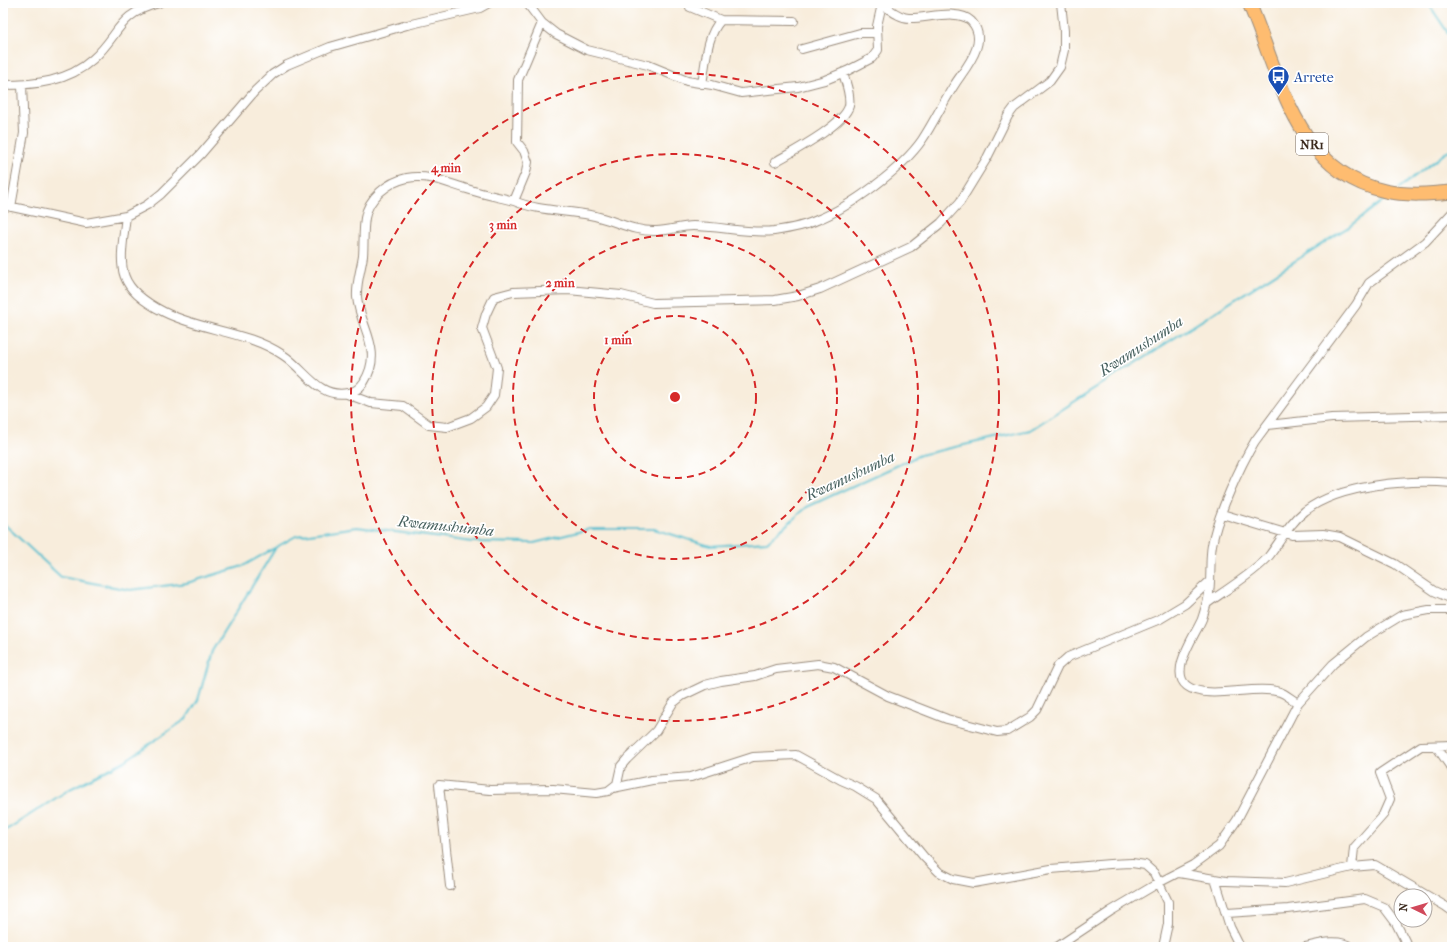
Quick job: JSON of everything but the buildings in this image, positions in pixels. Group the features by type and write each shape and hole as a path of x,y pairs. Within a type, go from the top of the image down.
{"highway":[{"name":"NR1","path":"1248,3 1263,38 1286,101 1296,121 1312,144 1329,162 1348,177 1385,191 1420,194 1452,192"}],"street":[{"path":"3,85 46,83 80,69 93,60 126,19 138,10 159,3"},
{"path":"3,205 86,223 126,216 148,204 161,194 201,154 255,91 273,74 287,64 303,56 330,47 407,25 480,8 489,3"},
{"path":"347,394 355,392 360,388 372,362 373,349 362,319 357,290 364,249 365,216 376,196 383,189 395,182 408,178 426,177 438,179 482,194 514,201 536,208 591,215 625,226 656,231 685,226 719,226 750,231 774,231 816,221 831,213 868,189 904,160 921,140 955,84 972,61 977,48 976,27 968,18 960,15 906,18 880,4 877,33 877,54 843,73 825,80 798,87 742,93 687,81 636,61 587,50 556,34 542,23 527,3"},
{"path":"126,216 121,267 128,284 134,292 166,313 267,345 284,355 313,383 323,389 335,393 347,394 371,403 403,406 429,425 447,427 471,418 486,407 494,395 498,368 482,328 486,314 494,297 513,292 568,290 598,292 653,303 776,300 798,296 820,289 911,247 942,223 960,202 987,158 1008,116 1014,108 1050,81 1060,67 1064,50 1064,31 1061,3"},
{"path":"690,7 721,20 794,21"},
{"path":"702,84 710,39 716,26 721,20"},
{"path":"514,201 526,172 528,162 524,151 517,142 518,80 542,23"},
{"path":"802,49 860,34 877,33"},
{"path":"776,162 830,128 847,112 849,105 849,94 843,73"},
{"path":"11,207 24,134 22,85"},
{"path":"1298,704 1280,692 1268,690 1206,691 1187,686 1183,682 1181,670 1182,658 1202,619 1206,604 1210,581 1212,545 1222,514 1245,458 1356,306 1369,283 1425,242 1452,213"},
{"path":"1268,425 1332,418 1452,414"},
{"path":"1206,604 1268,557 1284,532 1305,512 1323,500 1373,486 1404,482 1452,483"},
{"path":"1222,514 1292,535 1323,534 1340,537 1395,564 1434,591 1452,599"},
{"path":"613,788 617,784 621,766 656,731 669,708 678,699 705,685 755,676 776,669 826,664 888,696 920,710 947,719 997,732 1007,731 1025,720 1037,710 1058,666 1068,657 1160,619 1184,604 1210,581"},
{"path":"1057,947 1111,911 1160,882 1193,865 1219,846 1237,820 1298,704 1333,664 1384,624 1402,615 1411,612 1429,610 1452,610"},
{"path":"1352,867 1354,848 1383,815 1390,799 1380,773 1421,746 1452,745"},
{"path":"1436,746 1452,769"},
{"path":"450,886 439,785 490,790 553,789 596,793 652,780 691,777 753,757 790,754 801,757 827,772 864,790 876,799 924,857 939,872 953,879 974,883 1027,872 1110,864 1132,863 1144,865 1154,873 1160,882 1168,902 1169,912 1162,947"},
{"path":"1179,873 1215,879 1286,883 1352,867 1375,865 1452,911"},
{"path":"1215,879 1238,946"},
{"path":"1227,913 1288,909 1365,899 1384,907 1396,923 1408,947"},
{"path":"1305,947 1326,943 1345,943 1351,947"}],"waterway":[{"path":"1428,3 1452,39"},
{"name":"Rwamushumba","path":"1399,188 1452,148"},
{"name":"Rwamushumba","path":"3,523 61,577 130,590 187,583 243,566 296,536 357,527 473,542 534,543 590,529 654,529 710,546 767,542 807,507 920,455 1030,430 1350,226 1388,197"},
{"path":"3,832 70,789 125,761 186,719 198,700 212,651 275,549"}],"place":[{"name":"Arrete","path":"1279,96"}]}
